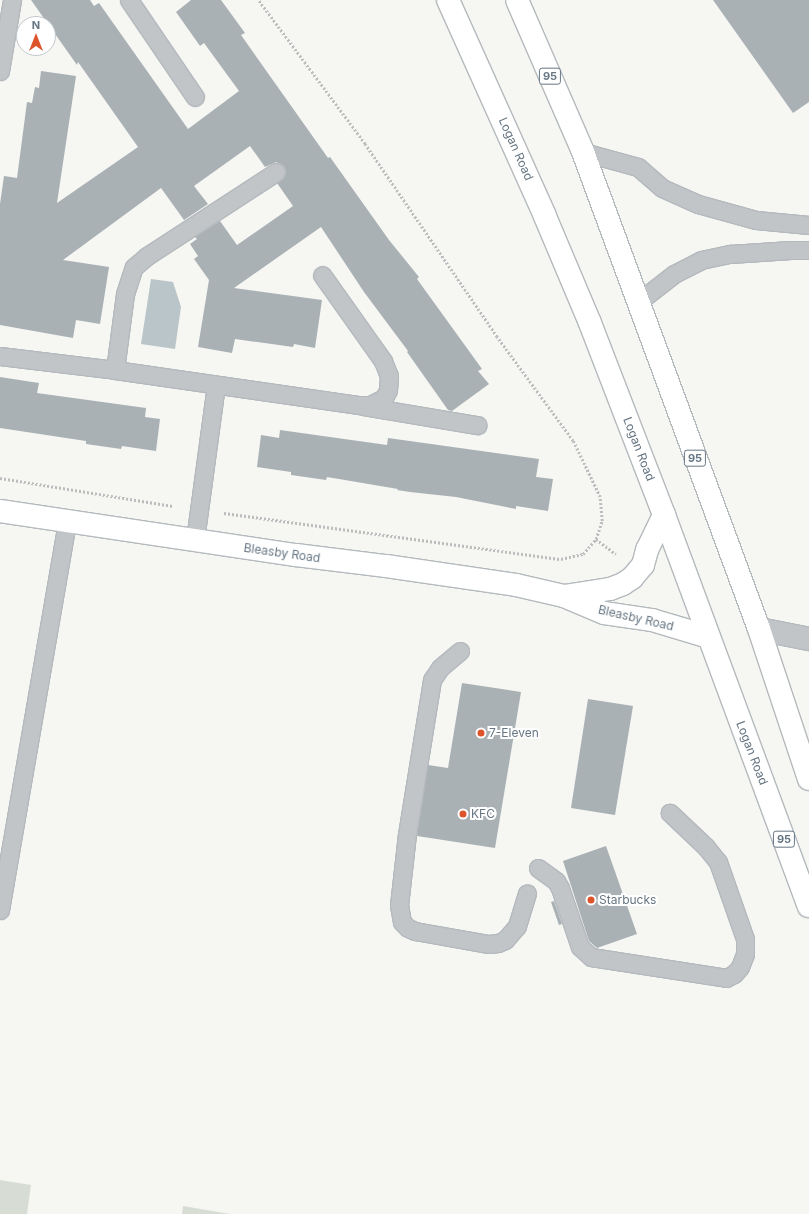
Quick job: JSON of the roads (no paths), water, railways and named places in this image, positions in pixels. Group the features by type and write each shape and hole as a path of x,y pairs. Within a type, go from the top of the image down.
{"main road":[{"name":"Logan Road","path":"448,0 538,200 587,316 664,515 809,906"},
{"name":"95","path":"517,0 582,152 759,629 807,767"},
{"name":"Bleasby Road","path":"0,511 296,555 470,578 564,596 604,613 652,620 709,637"},
{"name":"Bleasby Road","path":"564,596 610,589 623,584 632,578 642,565 647,550 664,515"}],"street":[{"path":"759,629 809,639"}],"lane":[{"path":"0,71 12,0"},
{"path":"129,0 195,97"},
{"path":"582,152 638,167 662,188 698,204 756,220 809,225"},
{"path":"115,370 125,294 134,267 147,256 276,172"},
{"path":"638,302 674,274 701,260 730,254 809,250"},
{"path":"322,275 383,361 389,376 388,390 384,398 370,405 357,405"},
{"path":"0,356 115,370 357,405 477,425"},
{"path":"195,540 216,385"},
{"path":"0,910 67,521"},
{"path":"460,651 440,668 432,680 417,763 399,898 402,922 408,928 415,931 489,944 498,944 505,940 517,926 527,894"},
{"path":"538,868 556,882 560,888 580,947 591,957 726,978 734,974 740,967 745,954 745,939 718,862 706,847 670,812"}],"place":[{"name":"7-Eleven","path":"481,733"},
{"name":"KFC","path":"463,814"},
{"name":"Starbucks","path":"591,900"}]}
